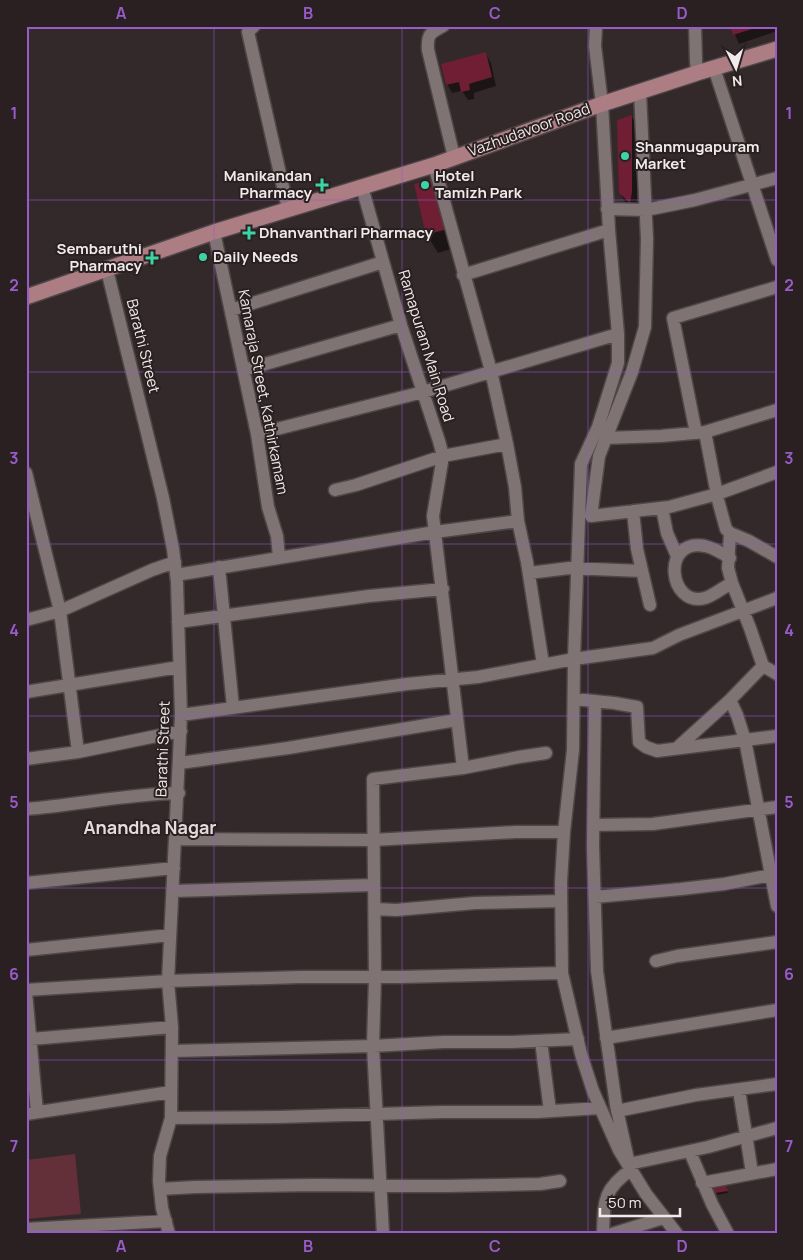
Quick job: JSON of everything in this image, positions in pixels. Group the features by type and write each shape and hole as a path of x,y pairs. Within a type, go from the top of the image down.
{"main road":[{"name":"Vazhudavoor Road","path":"26,297 214,232 434,164 602,104 777,50"}],"street":[{"path":"443,26 432,32 429,36 428,50 454,156"},
{"path":"596,26 595,46 602,104 608,230 618,334 618,363 598,427 581,464 574,659 574,750 564,832 561,901 562,973 578,1038 600,1108 620,1150 646,1194 677,1234"},
{"path":"695,26 698,73"},
{"path":"249,28 288,209"},
{"path":"714,68 777,260"},
{"path":"640,92 647,239 645,327 632,372 599,456 591,516 662,508 717,494 777,472"},
{"path":"434,164 463,275 491,370 515,488 518,521 529,573 543,664"},
{"path":"607,209 646,210 695,200 777,178"},
{"name":"Ramapuram Main Road","path":"362,187 401,325 443,456 433,516 463,768"},
{"path":"463,275 608,230"},
{"name":"Kamaraja Street, Kathirkamam","path":"214,232 257,434 268,507 277,536 279,557"},
{"path":"231,310 383,262"},
{"name":"Barathi Street","path":"107,270 163,498 175,568 181,731 168,981 172,1027 171,1118 160,1156 160,1189 167,1228"},
{"path":"777,287 673,318 726,529 730,533 750,541 777,556"},
{"path":"244,370 401,325"},
{"path":"257,434 423,392 491,370 618,334"},
{"path":"606,438 701,432 777,410"},
{"path":"334,490 443,456 507,444"},
{"path":"26,473 30,503 60,611 78,752"},
{"path":"662,508 666,533 677,556"},
{"path":"633,511 633,527 650,605"},
{"path":"26,620 60,611 152,570 219,568 435,532 518,521"},
{"path":"730,533 728,568 732,583 763,666 777,674"},
{"path":"730,558 705,546 688,548 680,552 674,566 676,582 681,591 688,596 704,598 732,583"},
{"path":"219,568 233,707"},
{"path":"529,573 578,568 642,571"},
{"path":"178,622 369,596 443,589"},
{"path":"181,715 407,684 453,680 574,659 652,648 679,635 777,598"},
{"path":"677,748 730,700 763,666"},
{"path":"26,692 179,667"},
{"path":"574,699 637,708 639,742 657,751 777,736"},
{"path":"730,700 745,740 758,809 774,874 777,906"},
{"path":"595,701 594,825 597,971 617,1111 630,1167"},
{"path":"180,763 288,748 457,720"},
{"path":"26,759 78,752 181,731"},
{"path":"383,1234 373,1046 375,910 373,779 463,768 546,753"},
{"path":"26,809 132,796 178,793"},
{"path":"594,825 653,824 777,807"},
{"path":"176,839 373,840 515,832 564,832"},
{"path":"26,883 174,868"},
{"path":"595,898 655,893 724,884 774,874"},
{"path":"174,891 374,885"},
{"path":"375,910 475,903 561,901"},
{"path":"26,950 170,935"},
{"path":"656,961 703,952 777,942"},
{"path":"171,1092 32,1113 26,991 168,981 562,973"},
{"path":"606,1038 777,1010"},
{"path":"30,1045 172,1027"},
{"path":"172,1051 373,1046 444,1042 541,1041 578,1038"},
{"path":"541,1041 550,1111"},
{"path":"617,1111 696,1095 777,1084"},
{"path":"739,1090 752,1173"},
{"path":"171,1118 550,1111 600,1108"},
{"path":"603,1234 604,1203 611,1186 630,1167 777,1128"},
{"path":"690,1152 702,1183 728,1234"},
{"path":"702,1183 777,1168"},
{"path":"160,1189 380,1185 447,1186 540,1184 560,1181"},
{"path":"612,1234 663,1218"},
{"path":"26,1229 167,1228"}],"shaded area":[{"path":"75,1154 81,1214 26,1219 26,1160"}],"building":[{"path":"730,26 758,26 758,27 733,35"},
{"path":"486,52 492,77 469,84 470,90 461,92 459,82 446,85 441,64"},
{"name":"Shanmugapuram Market","path":"632,115 632,192 630,203 619,193 617,120"},
{"path":"434,179 447,229 426,235 414,184"},
{"path":"725,1183 728,1191 715,1193 712,1185"}],"place":[{"name":"Shanmugapuram Market","path":"625,156"},
{"name":"Manikandan Pharmacy","path":"322,185"},
{"name":"Hotel Tamizh Park","path":"425,185"},
{"name":"Dhanvanthari Pharmacy","path":"249,233"},
{"name":"Daily Needs","path":"203,257"},
{"name":"Sembaruthi Pharmacy","path":"152,258"}],"district":[{"name":"Anandha Nagar","path":"150,828"}]}
